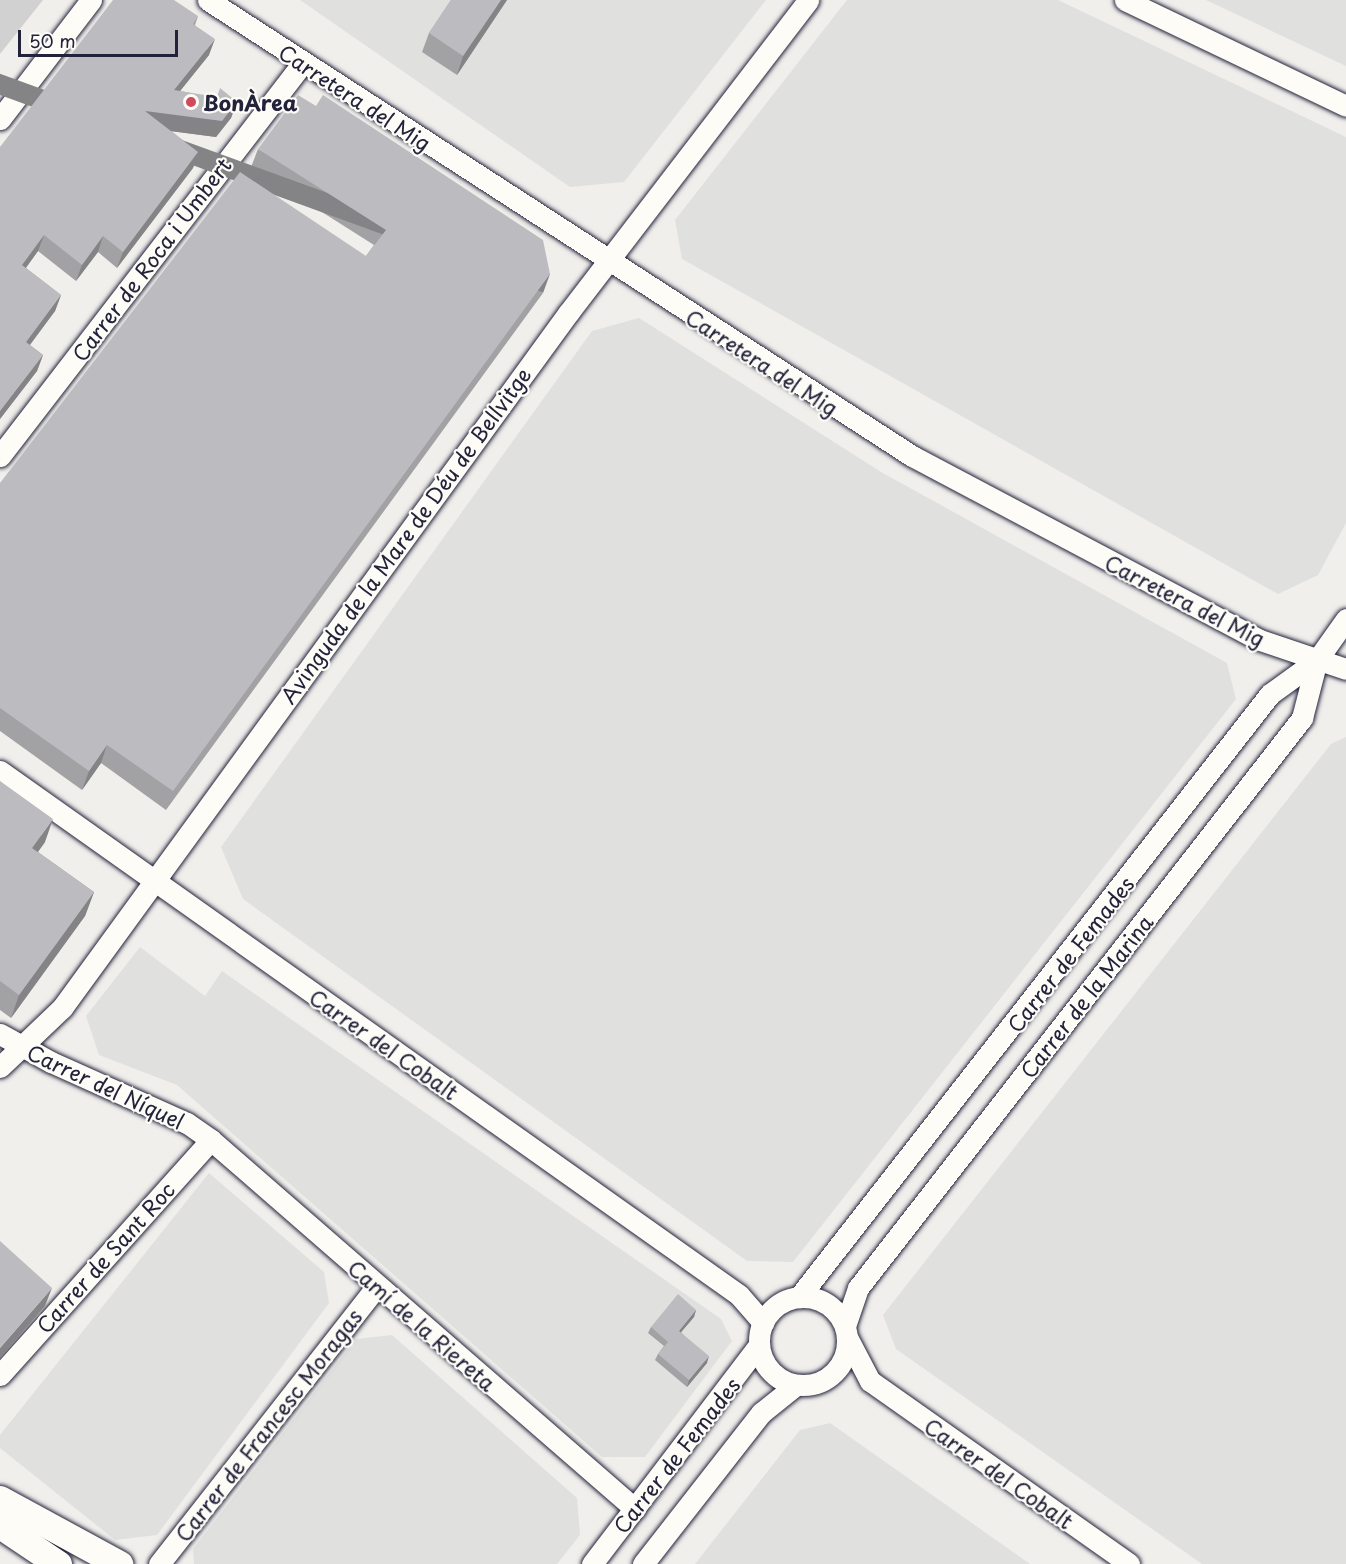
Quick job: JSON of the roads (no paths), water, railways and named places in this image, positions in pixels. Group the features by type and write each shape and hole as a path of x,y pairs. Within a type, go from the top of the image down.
{"main road":[{"path":"0,1499 119,1564"},
{"path":"0,1525 58,1564"}],"street":[{"path":"0,119 91,0"},
{"name":"Carretera del Mig","path":"208,0 607,261 912,456 1247,634 1346,669"},
{"name":"Avinguda de la Mare de Déu de Bellvitge","path":"0,1066 62,1008 607,261 808,0"},
{"path":"1125,0 1346,106"},
{"name":"Carrer de Roca i Umbert","path":"0,456 303,63"},
{"name":"Carrer de Femades","path":"799,1297 828,1265 1270,694 1317,660 1346,619"},
{"name":"Carrer de la Marina","path":"846,1332 858,1288 1302,718 1317,660"},
{"name":"Carrer del Cobalt","path":"0,771 739,1295 763,1323"},
{"name":"Carrer del Níquel","path":"0,1034 20,1047 187,1123 211,1140"},
{"name":"Camí de la Riereta","path":"211,1140 635,1509"},
{"name":"Carrer de Sant Roc","path":"0,1375 211,1140"},
{"name":"Carrer de Francesc Moragas","path":"159,1564 377,1286"},
{"path":"643,1564 761,1413 796,1385 829,1377 843,1360 846,1332 839,1316 822,1301 799,1297 777,1305 763,1323 759,1345 767,1367 785,1382 796,1385"},
{"name":"Carrer del Cobalt","path":"846,1332 870,1381 1129,1564"},
{"name":"Carrer de Femades","path":"592,1564 759,1345"},
{"name":"Carrer del Cobalt","path":"829,1377 870,1381"}],"place":[{"name":"BonÀrea","path":"191,102"}]}
